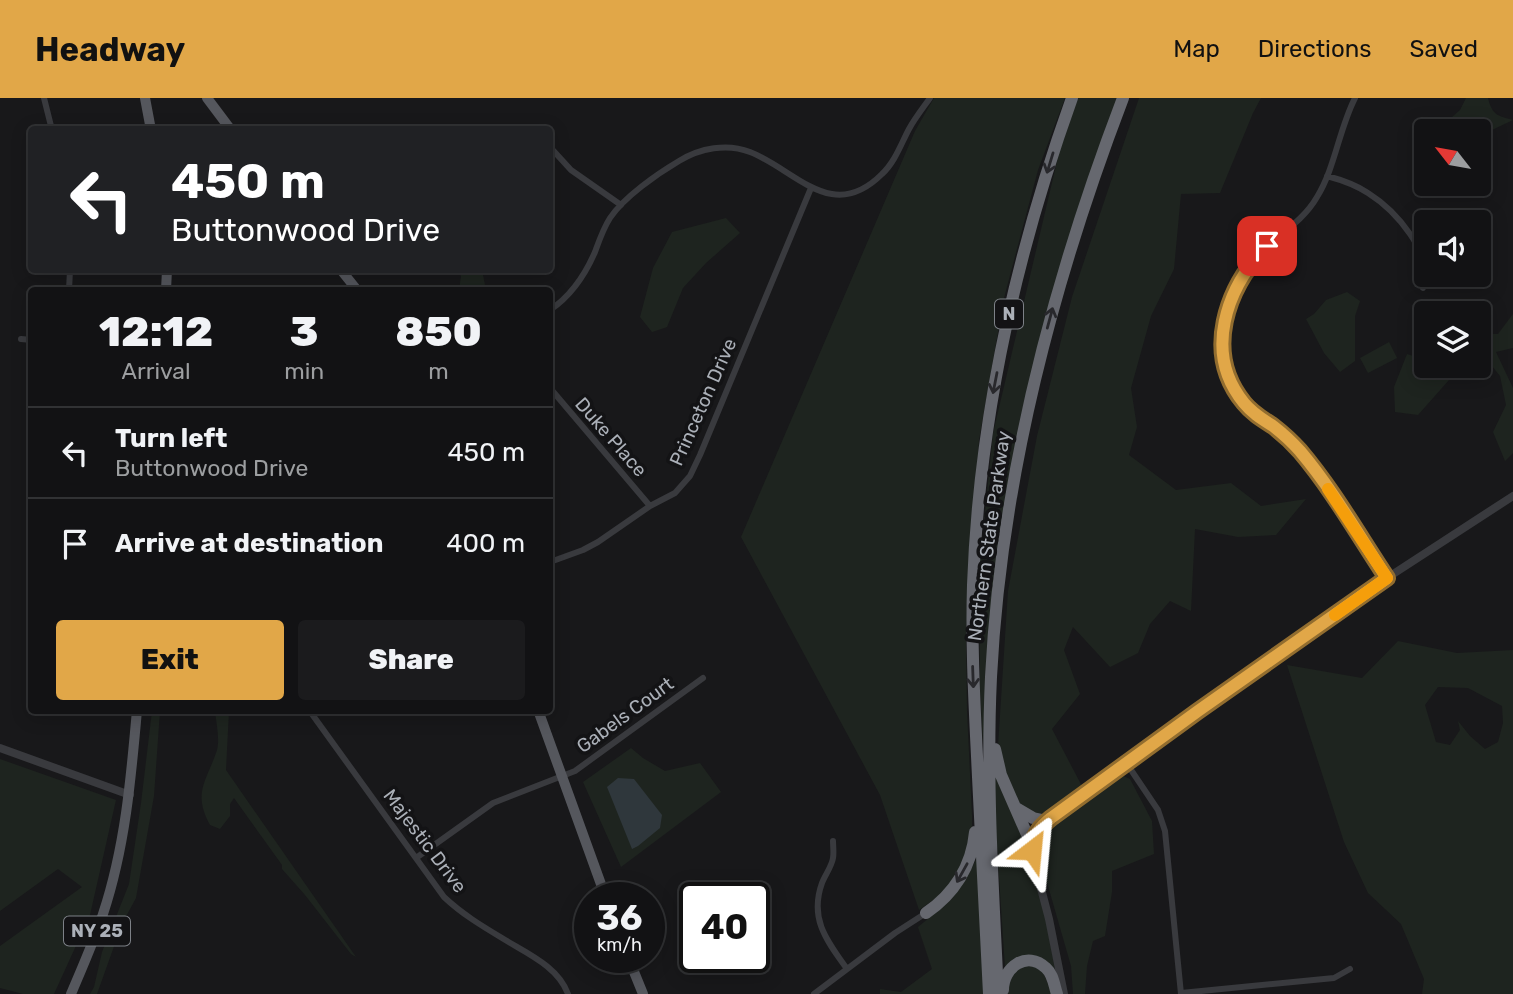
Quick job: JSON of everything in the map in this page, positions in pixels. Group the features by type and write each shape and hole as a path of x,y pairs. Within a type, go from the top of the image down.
{"highway":[{"name":"Northern State Parkway","path":"989,994 973,680 973,585 978,511 986,438 1020,269 1046,174 1072,98"},
{"name":"Northern State Parkway","path":"998,994 989,807 989,749 991,675 1008,517 1027,409 1048,325 1069,253 1123,98"},
{"path":"991,675 995,709 995,754 1001,775 1032,846"},
{"path":"926,912 953,888 969,860 974,838 978,783"},
{"path":"1014,806 1029,817 1047,821"},
{"path":"1003,994 1004,980 1009,969 1019,962 1028,961 1040,963 1048,970 1058,994"}],"main road":[{"path":"145,98 150,126"},
{"path":"207,98 228,126"},
{"path":"343,273 355,287"},
{"name":"NY 25","path":"71,994 103,914 116,866 130,795 137,714"},
{"path":"540,714 601,882"},
{"path":"634,973 643,994"}],"street":[{"path":"44,98 51,126"},
{"path":"553,307 572,290 584,272 605,226 621,205 635,191 679,160 709,148 724,147 750,152 822,193 860,190 872,183 892,163 911,125 930,98"},
{"path":"1356,98 1318,196 1296,223 1254,259 1234,290 1223,329 1224,365 1228,379 1244,404 1257,417 1287,438 1311,465 1387,578"},
{"path":"553,150 571,170 621,205"},
{"path":"1327,176 1348,182 1369,193 1400,221 1411,235 1425,266 1423,288"},
{"name":"Princeton Drive","path":"553,561 598,542 675,492 690,476 811,188"},
{"path":"21,339 28,340"},
{"name":"Duke Place","path":"553,392 650,506"},
{"path":"1064,994 1046,905 1033,858 1032,846 1037,832 1047,821 1198,711 1387,578 1513,496"},
{"name":"Gabels Court","path":"416,858 493,803 575,771 704,678"},
{"name":"Majestic Drive","path":"312,714 432,884 457,909 544,964 557,975 568,994"},
{"path":"0,748 130,795"},
{"path":"1127,764 1158,810 1165,831 1181,994 1334,978 1350,969"},
{"path":"833,841 833,860 821,885 817,916 829,944 847,969"},
{"path":"814,994 926,912"},
{"path":"1058,963 1058,994"}],"shaded area":[{"path":"934,98 1065,98 1038,170 1004,298 979,440 966,634 972,842 962,872 946,891 919,910 880,795 741,537 915,131"},
{"path":"1078,98 1119,98 1011,479 983,745 979,573 993,433 1059,153"},
{"path":"1139,98 1261,98 1220,193 1181,194 1174,269 1151,316 1131,388 1137,427 1129,455 1176,490 1231,483 1261,506 1306,499 1276,535 1238,537 1195,529 1191,611 1170,601 1150,624 1138,653 1110,667 1073,627 1064,650 1080,694 1052,729 1084,790 1047,816 1025,811 1013,794 998,746 1008,591 1037,436 1072,297"},
{"path":"1466,98 1488,98 1496,114 1513,120 1492,130 1491,119 1450,119 1460,110"},
{"path":"726,218 740,233 683,288 667,327 652,332 640,317 653,268 672,232"},
{"path":"459,273 483,273 485,287 459,287"},
{"path":"1347,292 1360,301 1355,316 1355,361 1340,372 1324,353 1306,319 1326,300"},
{"path":"1513,314 1513,348 1496,352 1513,388 1513,453 1505,461 1493,432 1506,405 1500,376 1491,365 1491,334 1498,334"},
{"path":"1389,342 1397,358 1368,373 1360,358"},
{"path":"1407,354 1414,356 1414,378 1452,378 1418,415 1395,412 1394,387"},
{"path":"1398,641 1457,653 1513,650 1513,994 1422,994 1424,979 1401,924 1368,893 1344,842 1287,665 1362,678","holes":["1438,687 1468,688 1502,706 1503,723 1498,742 1485,749 1458,721 1460,730 1450,745 1436,742 1425,705"]},
{"path":"152,714 160,714 154,796 136,898 122,924 97,994 90,994 102,952 129,884"},
{"path":"215,714 229,714 226,770 356,957 282,869 282,865 234,798 230,804 230,816 220,829 210,825 202,804 202,795 217,750"},
{"path":"631,748 665,771 700,763 721,792 621,867 583,782"},
{"path":"0,759 116,800 90,915 54,994 23,994 0,988 0,946 82,887 58,869 0,911"},
{"path":"995,774 998,774 1031,860 1043,904 1054,970 1044,961 1005,968"},
{"path":"1121,775 1130,779 1152,821 1154,854 1112,871 1112,892 1105,936 1093,941 1087,966 1085,994 1073,994 1071,966 1038,851 1040,839 1050,826"},
{"path":"618,778 634,779 662,815 660,828 632,849 607,787"},
{"path":"977,857 987,994 880,994 880,989 901,992 932,969 918,927 952,896"},
{"path":"1027,965 1041,968 1053,994 1007,994 1012,975"}],"slow traffic":[{"path":"1328,489 1387,578 1335,615"}],"route":[{"path":"1032,850 1037,832 1051,818 1387,578 1311,465 1287,438 1257,417 1244,404 1228,379 1223,348 1227,309 1243,275 1267,246"}]}
